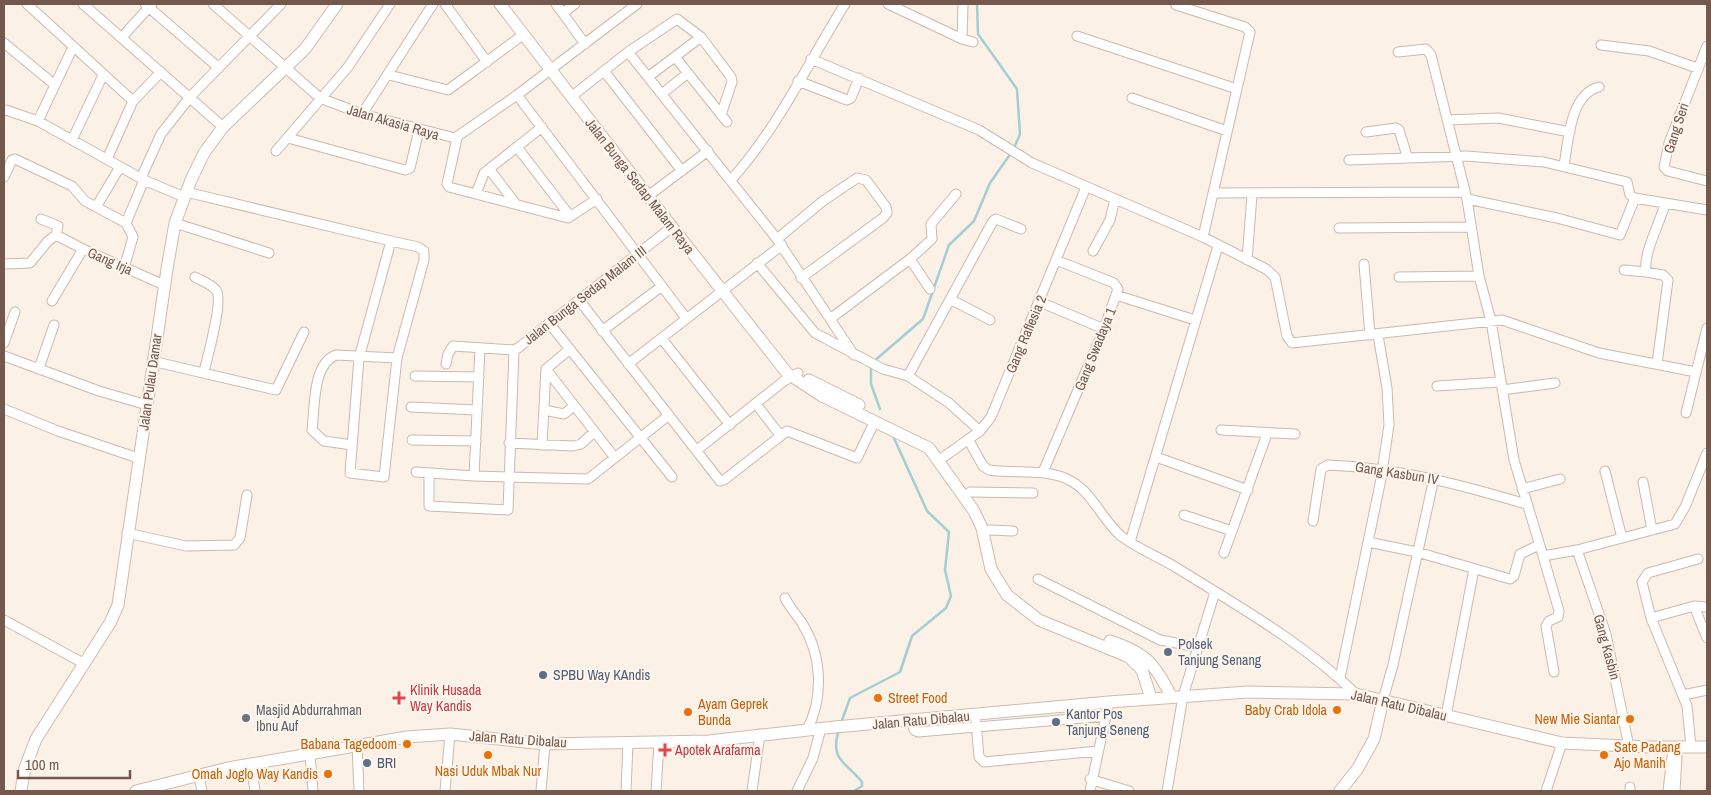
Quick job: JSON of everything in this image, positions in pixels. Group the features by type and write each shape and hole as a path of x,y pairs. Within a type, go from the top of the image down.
{"street":[{"path":"27,4 133,101"},
{"path":"83,4 223,127"},
{"name":"Jalan Akasia Raya","path":"213,4 224,7 250,37 320,98 362,114 457,138 637,4"},
{"path":"126,223 161,134 190,97 281,4"},
{"name":"Jalan Pulau Damar","path":"21,791 25,768 36,739 115,614 164,285 175,224 185,195 204,153 223,127 304,49 337,4"},
{"path":"362,114 433,4"},
{"path":"445,4 487,62"},
{"name":"Jalan Bunga Sedap Malam Raya","path":"500,4 672,227 789,373 822,396 928,439 979,520 991,568 1007,595 1039,620 1129,657 1142,670 1151,698"},
{"path":"556,4 585,44"},
{"path":"563,13 575,4"},
{"path":"731,180 763,142 811,59 846,4"},
{"path":"888,4 962,39 973,42"},
{"path":"962,39 963,4"},
{"path":"122,37 149,5 219,68"},
{"path":"276,151 348,67 386,5"},
{"path":"1176,5 1250,31 1203,237"},
{"path":"571,96 628,52 677,19 701,37 731,77 732,82 724,119 675,57"},
{"path":"388,75 448,90 524,34"},
{"path":"1077,36 1237,89"},
{"path":"648,77 701,37"},
{"path":"4,43 55,85"},
{"path":"1601,45 1649,51 1696,68"},
{"name":"Gang Seri","path":"1707,46 1696,68 1669,143 1664,167 1668,171 1707,181"},
{"path":"38,121 73,47"},
{"path":"1398,52 1426,49 1430,52 1456,155 1466,195 1479,276 1491,321 1514,460 1559,611 1558,617 1550,620 1546,626 1554,672"},
{"path":"628,52 779,242 854,355"},
{"path":"811,59 979,130 1022,157 1086,187 1203,237 1266,269 1275,277 1287,336 1292,343 1491,321 1510,322 1600,353 1696,372"},
{"path":"604,71 682,171"},
{"path":"107,159 133,101 161,72"},
{"path":"662,93 688,74"},
{"path":"72,140 103,75"},
{"path":"798,81 847,100 851,98 859,78"},
{"path":"1564,166 1570,132 1583,98 1590,90 1599,87"},
{"path":"517,95 686,318"},
{"path":"1132,98 1227,131"},
{"path":"4,111 6,110 38,121 142,179 185,195 418,247 424,251 424,260 397,358 384,477 350,473 359,358 391,241"},
{"path":"1447,120 1498,118 1570,132"},
{"path":"476,194 481,178 489,169 542,127"},
{"path":"1366,132 1396,128 1403,136 1407,156"},
{"path":"288,138 405,170 410,168 420,130"},
{"path":"457,138 448,186 557,216 570,216 597,199"},
{"path":"517,148 570,216"},
{"path":"648,196 708,151"},
{"path":"1349,160 1456,155 1564,166 1627,182 1630,195 1635,198 1707,210"},
{"path":"4,177 12,160 15,159 72,186 84,200 126,223 133,237 124,268"},
{"path":"96,207 120,166"},
{"path":"489,169 516,205"},
{"path":"628,364 757,263 823,202 857,178 866,180 886,207 887,213 883,218 802,278"},
{"name":"Gang Raflesia 2","path":"941,459 980,430 991,417 1086,187"},
{"path":"1213,193 1252,195 1335,191 1466,195 1620,235 1635,198"},
{"path":"830,319 910,259 932,239 931,224 956,194"},
{"path":"1248,260 1252,195"},
{"path":"1093,251 1110,220 1115,198"},
{"path":"1646,272 1648,254 1665,204"},
{"path":"4,264 30,263 48,241 56,235 58,226 41,219"},
{"path":"908,376 993,221 996,219 1003,220 1021,229"},
{"path":"175,224 269,253"},
{"name":"Jalan Bunga Sedap Malam III","path":"446,364 448,354 453,346 514,350 672,227"},
{"path":"1339,228 1471,227"},
{"name":"Gang Irja","path":"56,235 164,285"},
{"path":"1130,542 1218,246"},
{"path":"52,301 83,249"},
{"path":"910,259 930,290"},
{"name":"Gang Swadaya 1","path":"1043,472 1104,329 1116,295 1117,285 1056,260"},
{"path":"757,263 812,330 866,361 883,369 908,376 949,403 980,430"},
{"path":"1340,678 1382,468 1389,411 1374,335 1364,264"},
{"path":"1624,270 1663,275 1668,280 1658,364"},
{"path":"1399,277 1479,276"},
{"path":"195,277 216,290 218,295 216,316 204,372"},
{"path":"602,330 662,286"},
{"path":"1116,295 1195,320"},
{"path":"950,299 990,320"},
{"path":"580,300 718,479 722,481 780,435 790,431 856,459 881,420"},
{"path":"1040,302 1104,329"},
{"path":"4,343 16,312"},
{"path":"549,323 672,477"},
{"path":"39,368 54,324"},
{"path":"1686,413 1707,328"},
{"path":"152,361 276,390 304,332"},
{"path":"662,339 730,425"},
{"path":"474,476 480,348"},
{"path":"542,445 546,369 570,349"},
{"path":"429,473 429,506 505,511 509,507 509,443 514,350"},
{"path":"352,445 324,441 312,430 319,376 328,358 336,355 359,358 397,358"},
{"path":"4,356 99,391 146,405"},
{"path":"546,369 616,458"},
{"path":"697,450 756,404 789,373"},
{"path":"415,376 479,377"},
{"path":"1437,386 1501,386 1555,383"},
{"path":"756,404 780,435"},
{"path":"544,410 564,414 574,406"},
{"path":"411,407 477,410"},
{"path":"4,409 58,431 138,458"},
{"path":"416,472 474,476 588,479 669,416"},
{"name":"Jalan Bunga Sedap Malam Raya","path":"881,420 897,432 929,448 970,492 982,509 990,530 1001,575 1013,592 1029,606 1054,622 1124,646 1143,655 1177,696"},
{"path":"1221,430 1267,434 1295,434"},
{"path":"509,443 578,445 594,432"},
{"path":"1224,553 1267,434"},
{"path":"968,439 983,466 988,470 1043,472 1068,479 1082,489 1116,531 1130,542 1215,592 1340,678 1356,694"},
{"path":"412,440 476,442"},
{"path":"1543,556 1576,550 1677,522 1707,453"},
{"path":"1156,457 1248,490"},
{"name":"Gang Kasbun IV","path":"1313,521 1322,466 1382,468 1434,478 1526,504"},
{"path":"1605,471 1622,538"},
{"path":"1340,791 1358,768 1374,739 1393,665 1434,478"},
{"path":"1522,488 1560,479"},
{"path":"1643,482 1652,530"},
{"path":"970,492 1033,493"},
{"path":"127,533 186,546 234,545 240,538 247,495"},
{"path":"1184,515 1232,531"},
{"path":"990,530 1013,531"},
{"path":"1368,542 1417,552 1512,579 1520,554 1539,544"},
{"name":"Gang Kasbin","path":"1576,550 1610,649 1629,747"},
{"path":"1691,747 1690,719 1683,696 1651,618 1642,587 1644,576 1698,559"},
{"path":"1446,716 1474,569"},
{"path":"1038,579 1160,640 1198,648"},
{"path":"1167,791 1177,696 1198,648 1215,592"},
{"path":"785,598 792,612 803,624 818,666 819,676 814,716 807,730"},
{"path":"1651,618 1694,606 1707,607"},
{"path":"1694,606 1707,638"},
{"path":"4,620 83,663"},
{"path":"1683,696 1707,690"},
{"name":"Jalan Ratu Dibalau","path":"136,791 228,768 310,755 357,744 407,737 450,734 545,744 709,742 760,734 822,728 912,720 976,720 1109,702 1248,692 1356,694 1562,743 1629,747 1707,747"},
{"path":"1090,791 1109,702"},
{"path":"1098,751 984,762 979,757 976,720 1106,716"},
{"path":"797,791 813,758 822,728"},
{"path":"445,791 450,734"},
{"path":"752,791 760,734"},
{"path":"626,791 628,743"},
{"path":"656,791 659,743"},
{"path":"1546,791 1562,743"},
{"path":"357,744 359,791"},
{"path":"541,791 545,744"},
{"path":"1668,791 1675,748"},
{"path":"1675,748 1675,791"},
{"path":"310,755 313,791"},
{"path":"251,765 255,791"},
{"path":"199,776 202,791"},
{"path":"1085,791 1092,778"},
{"path":"1092,778 1129,791"}],"waterway":[{"path":"977,4 978,34 1017,89 1020,134 1014,148"},
{"path":"873,362 923,319 949,245 974,221 990,183 1011,153"},
{"path":"871,367 871,384 880,409"},
{"path":"841,723 850,698 900,672 912,636 946,608 951,596 945,570 949,532 927,511 893,436"},
{"path":"839,730 836,740 838,754 845,765 862,782 862,786 854,791"}],"place":[{"name":"Polsek Tanjung Senang","path":"1168,652"},
{"name":"SPBU Way KAndis","path":"543,675"},
{"name":"Klinik Husada Way Kandis","path":"399,698"},
{"name":"Street Food","path":"878,698"},
{"name":"Baby Crab Idola","path":"1337,710"},
{"name":"Ayam Geprek Bunda","path":"688,712"},
{"name":"Masjid Abdurrahman Ibnu Auf","path":"246,718"},
{"name":"New Mie Siantar","path":"1630,719"},
{"name":"Kantor Pos Tanjung Seneng","path":"1056,722"},
{"name":"Babana Tagedoom","path":"407,744"},
{"name":"Apotek Arafarma","path":"665,750"},
{"name":"Nasi Uduk Mbak Nur","path":"488,755"},
{"name":"Sate Padang Ajo Manih","path":"1604,755"},
{"name":"BRI","path":"367,763"},
{"name":"Omah Joglo Way Kandis","path":"328,774"}]}
